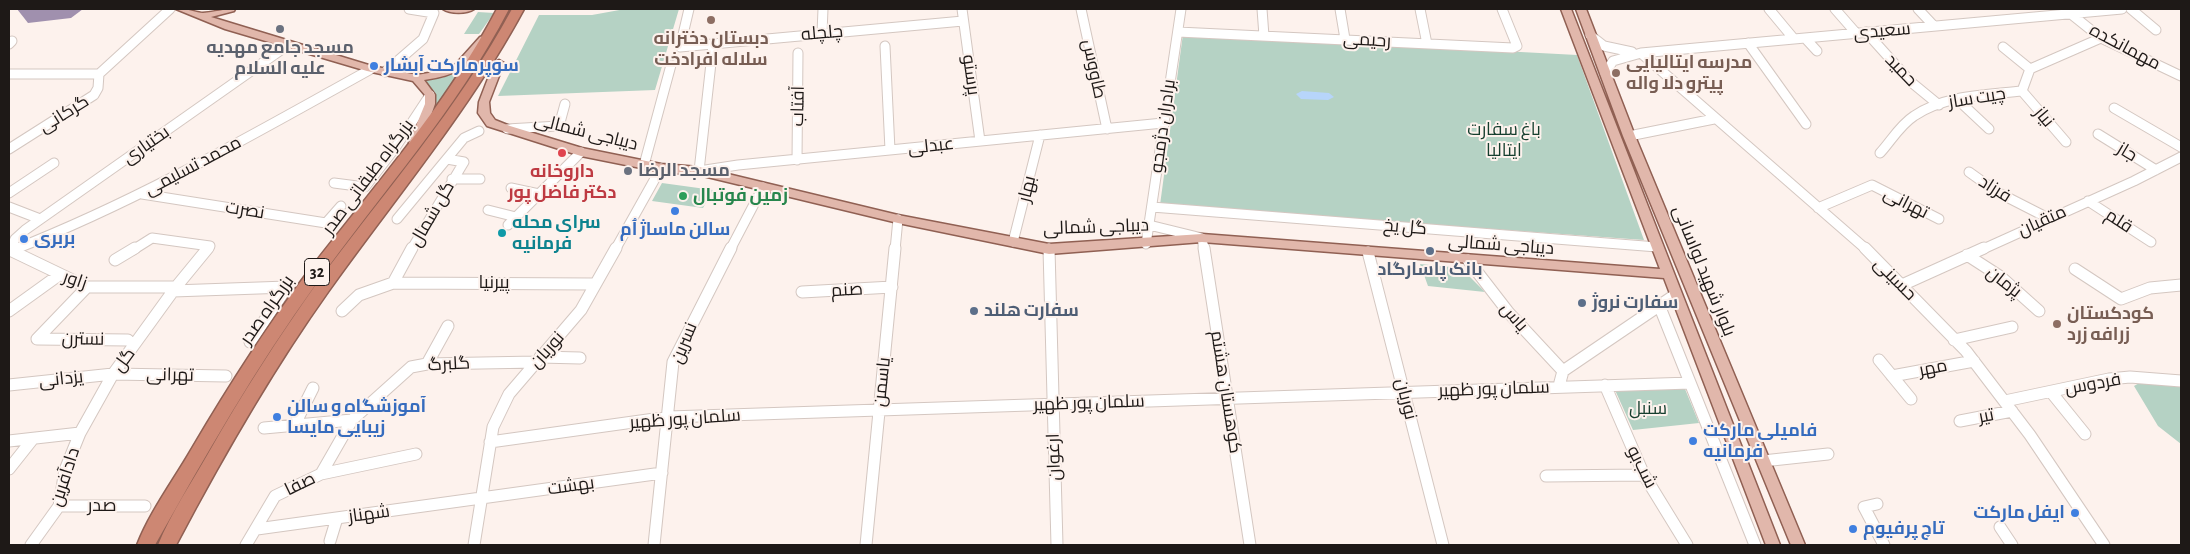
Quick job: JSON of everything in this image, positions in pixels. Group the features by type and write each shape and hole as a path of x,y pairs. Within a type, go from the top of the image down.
{"highway":[{"name":"بزرگراه صدر","path":"147,545 243,376 311,280 445,104 494,28 504,9"},
{"name":"بزرگراه طبقاتی صدر","path":"147,545 245,376 313,280 447,104 496,28 504,9"},
{"name":"بزرگراه طبقاتی صدر","path":"167,545 260,379 323,287 456,110 490,61 518,9"},
{"name":"32","path":"177,545 270,378 334,285 468,109 499,63 524,9"}],"main road":[{"path":"180,9 229,27 288,45 371,69 417,78 442,74 458,68 494,28"},
{"path":"202,16 230,9"},
{"path":"448,9 469,9"},
{"path":"1566,9 1773,545"},
{"name":"بلوار شهید لواسانی","path":"1581,9 1629,136 1798,545"},
{"name":"دیباجی شمالی","path":"499,63 484,102 484,113 491,123 506,130 581,152 661,168 699,171 898,219 1049,249 1146,244 1202,238 1667,274"},
{"path":"414,145 430,104 430,95 417,78"}],"street":[{"name":"گرکانی","path":"9,149 94,95 98,88 99,74 170,9"},
{"path":"385,72 423,39 434,12 409,9"},
{"name":"چلچله","path":"689,9 680,47 963,21"},
{"path":"822,33 823,9"},
{"name":"پرستو","path":"962,9 980,141"},
{"name":"طاووس","path":"1081,9 1107,129"},
{"name":"برادران دژمجو","path":"1146,244 1162,123 1181,9"},
{"path":"1262,9 1264,36"},
{"path":"1340,9 1345,39"},
{"path":"1420,9 1427,44"},
{"name":"رحیمی","path":"1178,32 1513,48 1517,46 1502,9"},
{"path":"1769,9 1794,39"},
{"path":"1835,9 1856,33"},
{"path":"1918,9 1934,26"},
{"name":"سعیدی","path":"1605,73 1613,61 1641,53 2122,9"},
{"path":"2131,9 2156,30"},
{"name":"مهمانکده","path":"2071,14 2101,38 2181,76"},
{"name":"حمید","path":"1866,32 1911,82 1939,105"},
{"name":"سعیدی","path":"1590,35 1599,43 1612,49 1641,53"},
{"path":"1805,38 1817,51"},
{"path":"2003,47 2030,69 2101,38"},
{"path":"699,171 713,44"},
{"path":"1748,44 1806,124"},
{"name":"بختیاری","path":"9,250 15,239 40,219 288,45"},
{"path":"884,46 890,150"},
{"name":"آفتاب","path":"797,160 798,53"},
{"name":"حسینی","path":"1641,53 1714,119 1865,248 1974,360 2005,401 2104,545"},
{"path":"644,165 671,65"},
{"name":"محمد تسلیمی","path":"9,250 82,223 142,194 371,69"},
{"name":"چیت ساز","path":"1880,153 1914,116 1939,105 1958,100 2022,91 2030,69"},
{"path":"9,74 99,74"},
{"name":"نیاز","path":"2022,91 2066,142"},
{"path":"334,183 365,187 396,148 430,95"},
{"path":"1958,100 1989,129"},
{"path":"506,130 559,126 565,104"},
{"path":"2114,108 2181,147"},
{"path":"1629,136 1714,119"},
{"name":"عبدلی","path":"699,171 738,165 1162,123"},
{"name":"گل شمال","path":"397,219 464,138 479,131"},
{"name":"جاز","path":"2098,134 2156,170"},
{"name":"بهار","path":"1013,242 1040,135"},
{"path":"508,225 581,152"},
{"name":"متقیان","path":"1902,285 2181,157"},
{"name":"گل شمال","path":"394,283 429,217 464,162 447,160"},
{"path":"9,194 54,163"},
{"path":"729,179 728,172 738,165"},
{"name":"نوریان","path":"474,545 493,427 509,394 581,310 661,168"},
{"name":"فرزاد","path":"1970,172 1997,192 2048,218"},
{"path":"452,179 480,178"},
{"name":"تهرانی","path":"1818,208 1872,186 1939,219"},
{"name":"نسرین","path":"654,545 676,354 762,187"},
{"path":"511,188 538,194"},
{"name":"نصرت","path":"142,194 326,223 341,206"},
{"name":"قلم","path":"2088,200 2151,242"},
{"path":"9,207 40,219"},
{"name":"گل یخ","path":"1152,207 1658,247"},
{"path":"488,210 516,217"},
{"name":"یاسمن","path":"866,545 898,219"},
{"path":"1149,225 1202,238"},
{"name":"گل","path":"80,433 113,374 175,289 210,246 152,238 115,260"},
{"name":"کوهستان هشتم","path":"1202,238 1250,545"},
{"name":"ارغوان","path":"1049,249 1057,545"},
{"name":"زاور","path":"9,250 87,287 175,289"},
{"name":"نوریان","path":"1368,252 1443,545"},
{"name":"پژمان","path":"1967,255 2001,277 2039,311"},
{"name":"یاس","path":"1468,260 1509,313 1563,371"},
{"path":"2075,269 2121,299 2150,288 2181,285"},
{"path":"9,311 59,275"},
{"path":"342,312 350,300 360,293 377,291 394,283"},
{"name":"پیرنیا","path":"394,283 594,284"},
{"name":"نسترن","path":"87,287 37,339 128,340"},
{"path":"175,289 287,287 250,342"},
{"name":"صنم","path":"802,292 892,287"},
{"path":"1559,386 1563,371 1675,295"},
{"path":"1658,305 1755,545"},
{"path":"427,364 448,326"},
{"path":"1954,340 2012,327"},
{"name":"گلبرگ","path":"352,420 411,367 427,364 580,358"},
{"path":"1879,360 1910,398"},
{"name":"مهر","path":"1892,376 1974,360"},
{"name":"تهرانی","path":"113,374 226,376"},
{"name":"یزدانی","path":"9,384 113,374"},
{"name":"فردوس","path":"2005,401 2130,377 2181,381"},
{"name":"سلمان پور ظهیر","path":"490,442 669,417 1690,383"},
{"name":"شب‌بو","path":"1605,386 1644,474 1687,545"},
{"path":"294,426 313,388"},
{"path":"2050,392 2085,434"},
{"name":"تیر","path":"1960,421 2012,411"},
{"path":"264,428 352,420"},
{"name":"صفا","path":"246,545 258,529 275,496 321,474 352,420"},
{"path":"9,442 80,433"},
{"name":"دادآفرین","path":"31,545 59,506 65,470 80,433"},
{"path":"9,469 32,440"},
{"path":"321,474 416,454"},
{"path":"1763,461 1828,454"},
{"name":"بهشت","path":"481,498 662,474"},
{"path":"1546,476 1644,474"},
{"name":"شهناز","path":"258,529 481,498"},
{"path":"1877,504 1864,507 1884,545"},
{"name":"صدر","path":"59,506 145,506"},
{"path":"330,541 337,518"},
{"path":"2000,527 2012,545"}],"green space":[{"path":"625,9 679,9 655,90 498,96 539,15 592,15"},
{"path":"478,12 494,13 479,34 464,34"},
{"name":"باغ سفارت ایتالیا","path":"1183,34 1577,55 1644,240 1160,205"},
{"path":"462,69 436,108 433,92 422,79 442,78"},
{"name":"زمین فوتبال","path":"662,183 713,190 703,208 652,201"},
{"path":"1420,264 1461,268 1485,292 1428,286"},
{"path":"2141,382 2181,387 2181,444 2158,426 2134,386"},
{"name":"سنبل","path":"1685,389 1699,423 1633,430 1615,390"}],"water":[{"path":"1302,91 1329,93 1334,97 1328,100 1301,99 1296,94"}],"place":[{"name":"دبستان دخترانه سلاله افرادخت","path":"711,20"},
{"name":"مسجد جامع مهدیه علیه السلام","path":"280,29"},
{"name":"سوپرمارکت آبشار","path":"374,66"},
{"name":"مدرسه ایتالیایی پیترو دلا واله","path":"1616,73"},
{"name":"داروخانه دکتر فاضل پور","path":"562,153"},
{"name":"مسجد الرضا","path":"628,171"},
{"name":"زمین فوتبال","path":"683,196"},
{"name":"سالن ماساژ اُم","path":"675,211"},
{"name":"سرای محله فرمانیه","path":"502,233"},
{"name":"بربری","path":"24,239"},
{"name":"بانک پاسارگاد","path":"1430,251"},
{"name":"سفارت نروژ","path":"1582,303"},
{"name":"سفارت هلند","path":"974,311"},
{"name":"کودکستان زرافه زرد","path":"2057,324"},
{"name":"آموزشگاه و سالن زیبایی مایسا","path":"277,417"},
{"name":"فامیلی مارکت فرمانیه","path":"1693,441"},
{"name":"ایفل مارکت","path":"2075,513"},
{"name":"تاچ پرفيوم","path":"1853,529"}]}
